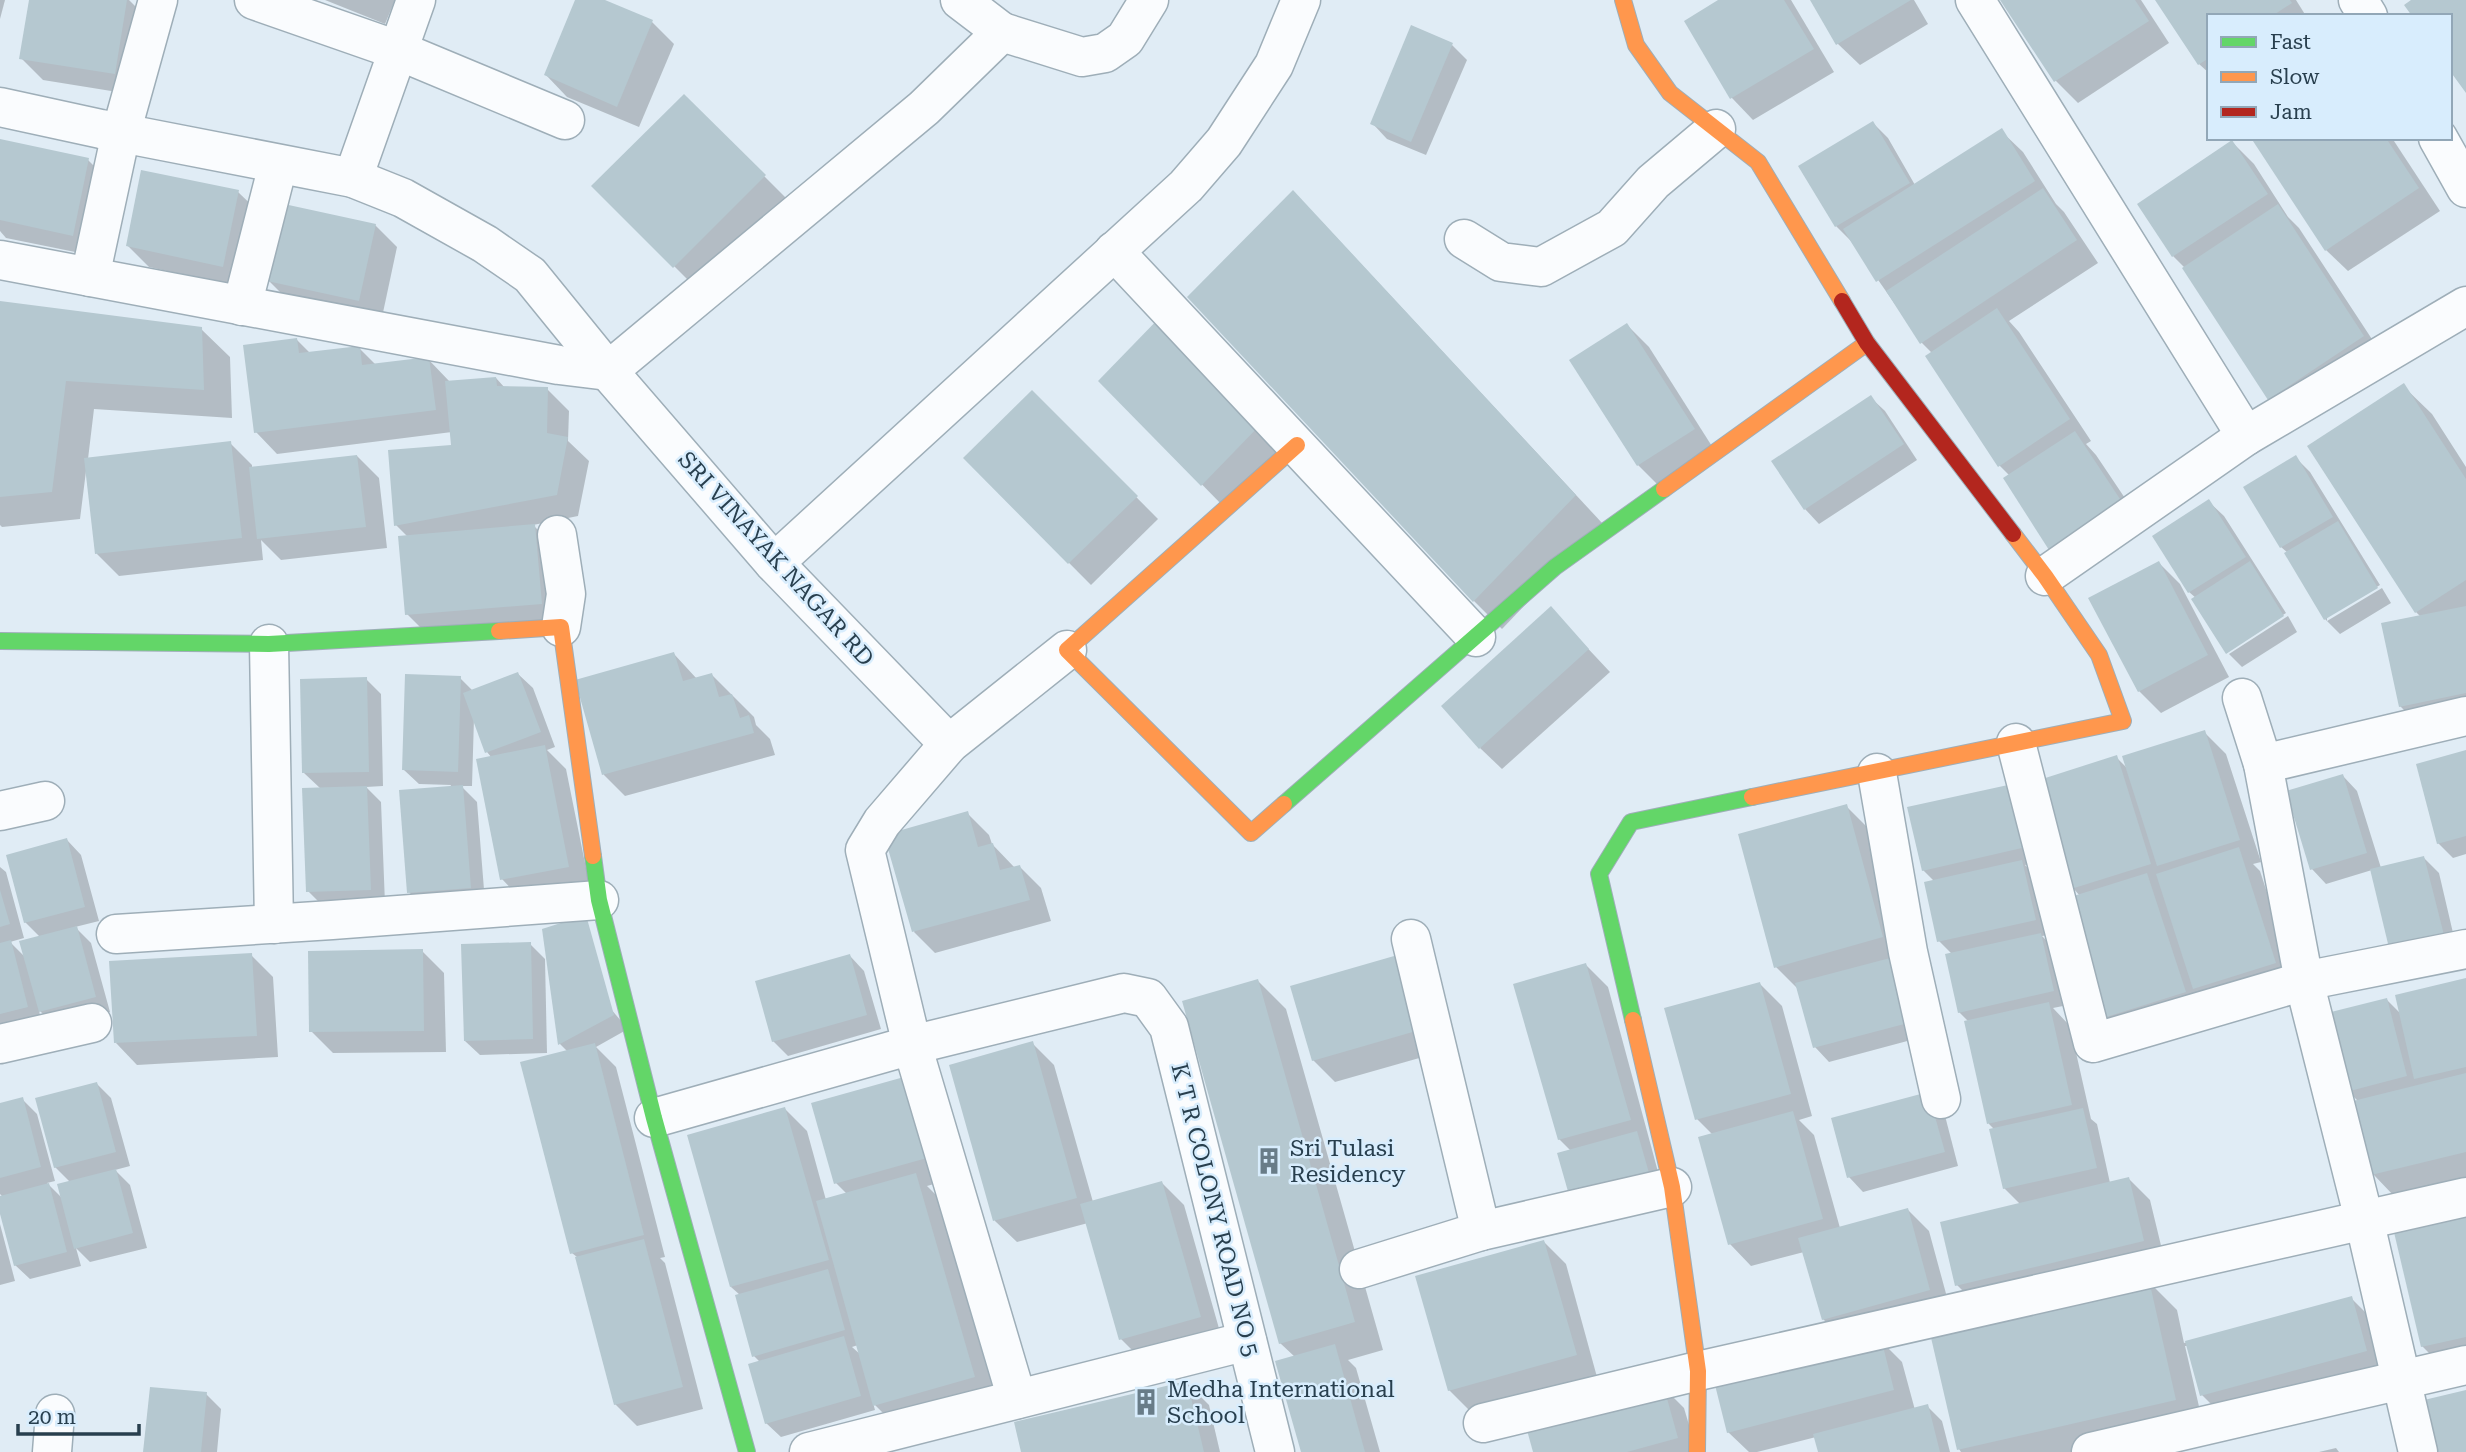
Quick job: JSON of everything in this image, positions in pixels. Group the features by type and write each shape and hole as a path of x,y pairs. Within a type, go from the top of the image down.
{"street":[{"path":"90,277 121,133 158,0"},
{"path":"254,0 397,50 565,120"},
{"path":"353,178 416,0"},
{"path":"960,0 1002,32 1082,57 1105,53 1125,39 1149,0"},
{"path":"774,562 1186,186 1224,142 1274,65 1301,0"},
{"path":"1623,0 1636,45 1670,93 1758,162 1867,343 2045,576 2099,655 2123,721 1631,822 1599,874 1672,1187 1698,1371 1697,1452"},
{"path":"1975,0 2246,436"},
{"path":"0,260 559,365 608,371 923,108 1002,32"},
{"name":"SRI VINAYAK NAGAR RD","path":"0,107 353,178 403,198 485,244 530,275 608,371 774,562 949,744"},
{"path":"1464,239 1501,262 1541,267 1612,228 1653,182 1716,129"},
{"path":"2439,140 2466,188"},
{"path":"242,306 278,165"},
{"path":"1114,251 1476,637"},
{"path":"2045,576 2246,436 2466,306"},
{"path":"1068,650 1251,833 1555,567 1867,343"},
{"path":"1017,1399 912,1045 865,850 882,822 949,744 1068,650 1297,445"},
{"path":"556,535 566,594 561,627 599,900 654,1118 747,1452"},
{"path":"0,641 269,644 561,627"},
{"path":"269,644 274,924"},
{"path":"2242,698 2263,764 2304,981 2364,1219 2418,1452"},
{"path":"2263,764 2466,716"},
{"path":"2016,743 2093,1043 2304,981 2466,948"},
{"path":"1877,773 1908,952 1941,1099"},
{"path":"0,811 45,801"},
{"path":"116,933 599,900"},
{"path":"1410,939 1481,1231"},
{"name":"K T R COLONY ROAD NO 5","path":"912,1045 1124,993 1149,999 1169,1027 1275,1452"},
{"path":"0,1044 92,1023"},
{"path":"654,1118 912,1045"},
{"path":"1359,1269 1481,1231 1672,1187"},
{"path":"1483,1423 1698,1371 2466,1196"},
{"path":"809,1452 1247,1341"},
{"path":"2091,1452 2466,1365"},
{"path":"52,1452 55,1414"}],"building":[{"path":"29,0 127,0 115,74 19,59"},
{"path":"575,0 605,0 653,20 617,107 544,75"},
{"path":"1718,0 1784,0 1814,49 1730,99 1684,21"},
{"path":"1810,0 1911,0 1836,45"},
{"path":"2000,0 2135,0 2149,21 2054,82"},
{"path":"2155,0 2290,0 2292,3 2275,14 2207,14 2207,59 2198,65"},
{"path":"2411,0 2466,0 2466,93 2452,74 2452,14 2411,14 2404,5"},
{"path":"1411,25 1453,43 1411,142 1370,124"},
{"path":"684,94 766,175 673,268 591,186"},
{"path":"1873,121 1910,183 1835,227 1798,166"},
{"path":"2002,128 2035,181 1876,282 1843,229"},
{"path":"0,139 89,158 73,236 0,220"},
{"path":"2232,140 2268,194 2172,257 2137,204"},
{"path":"2252,140 2387,140 2419,188 2325,251"},
{"path":"141,170 239,190 223,267 126,246"},
{"path":"2043,188 2077,240 1920,344 1886,291"},
{"path":"1293,190 1576,495 1473,602 1187,297"},
{"path":"284,204 376,224 359,301 267,281"},
{"path":"2278,204 2364,336 2268,400 2182,268"},
{"path":"0,301 202,327 204,390 66,381 52,492 0,497"},
{"path":"1997,308 2070,419 1998,467 1925,356"},
{"path":"1164,313 1263,422 1201,486 1098,381"},
{"path":"1627,323 1695,429 1637,466 1569,360"},
{"path":"297,338 299,353 360,346 362,365 429,357 436,410 254,433 243,345"},
{"path":"496,377 497,386 548,387 547,433 568,437 557,495 394,526 388,450 451,445 445,381"},
{"path":"2404,383 2466,479 2466,580 2415,613 2307,446"},
{"path":"1032,390 1138,496 1068,564 963,458"},
{"path":"1871,395 1904,444 1804,510 1771,461"},
{"path":"2075,431 2122,502 2049,550 2003,478"},
{"path":"231,441 242,538 95,554 84,458"},
{"path":"357,455 366,527 257,539 249,467"},
{"path":"2296,455 2333,517 2280,548 2243,487"},
{"path":"2209,499 2246,557 2188,593 2152,536"},
{"path":"2338,521 2378,588 2324,620 2284,553"},
{"path":"535,524 542,604 405,615 398,536"},
{"path":"2159,561 2208,655 2138,692 2088,598"},
{"path":"2250,561 2284,616 2226,654 2191,599"},
{"path":"1551,606 1589,649 1479,749 1441,706"},
{"path":"2466,606 2466,693 2399,707 2381,623"},
{"path":"674,652 683,681 712,673 719,697 732,694 740,718 749,715 754,733 602,775 575,680"},
{"path":"518,672 541,732 485,753 463,693"},
{"path":"405,674 461,676 458,772 402,770"},
{"path":"367,677 369,772 302,773 300,679"},
{"path":"2205,730 2240,840 2157,866 2122,756"},
{"path":"545,745 569,867 500,880 476,759"},
{"path":"2466,750 2466,836 2437,844 2416,764"},
{"path":"2117,755 2151,864 2071,889 2036,781"},
{"path":"2343,774 2367,853 2310,870 2286,791"},
{"path":"463,785 471,888 407,893 399,790"},
{"path":"2008,785 2022,848 1922,871 1907,807"},
{"path":"367,786 371,890 306,892 302,788"},
{"path":"1847,804 1883,937 1774,968 1738,834"},
{"path":"968,811 978,847 993,843 1000,870 1020,865 1030,900 912,932 884,835"},
{"path":"67,838 85,907 24,923 6,855"},
{"path":"2239,847 2276,963 2193,989 2156,874"},
{"path":"2424,856 2444,935 2389,948 2370,869"},
{"path":"2022,860 2036,920 1937,942 1924,882"},
{"path":"2147,873 2186,992 2103,1018 2064,899"},
{"path":"0,890 10,924 0,927"},
{"path":"586,915 614,1015 558,1045 542,929"},
{"path":"77,926 96,997 39,1012 19,941"},
{"path":"2041,933 2054,991 1958,1013 1945,954"},
{"path":"11,940 28,1007 0,1014 0,943"},
{"path":"531,942 533,1039 464,1041 461,944"},
{"path":"423,949 424,1031 309,1032 308,951"},
{"path":"1408,952 1430,1027 1312,1061 1290,986"},
{"path":"252,953 257,1036 114,1043 109,961"},
{"path":"850,954 867,1015 772,1042 755,981"},
{"path":"1894,957 1912,1022 1813,1048 1795,983"},
{"path":"1586,963 1631,1120 1558,1140 1513,984"},
{"path":"2466,978 2466,1067 2414,1079 2395,995"},
{"name":"Sri Tulasi Residency","path":"1258,979 1355,1322 1279,1344 1182,1001"},
{"path":"1760,982 1791,1094 1695,1120 1664,1008"},
{"path":"2387,998 2407,1076 2346,1092 2327,1013"},
{"path":"2049,1002 2072,1105 1987,1124 1964,1021"},
{"path":"1033,1041 1077,1198 993,1221 949,1065"},
{"path":"595,1043 644,1235 570,1254 520,1062"},
{"path":"2466,1073 2466,1152 2371,1175 2353,1101"},
{"path":"904,1077 927,1158 834,1184 811,1103"},
{"path":"97,1082 116,1152 54,1168 35,1098"},
{"path":"1928,1092 1945,1152 1847,1178 1831,1118"},
{"path":"23,1097 41,1167 0,1178 0,1103"},
{"path":"785,1107 829,1260 730,1287 687,1135"},
{"path":"2083,1108 2097,1168 2003,1189 1989,1129"},
{"path":"1793,1111 1823,1219 1728,1245 1698,1137"},
{"path":"1637,1131 1651,1180 1571,1202 1557,1153"},
{"path":"116,1169 133,1233 74,1249 57,1184"},
{"path":"916,1173 975,1377 873,1406 816,1201"},
{"path":"2129,1177 2144,1241 1955,1286 1940,1222"},
{"path":"1162,1181 1201,1317 1119,1340 1080,1204"},
{"path":"49,1183 67,1252 14,1266 0,1214 0,1196"},
{"path":"1908,1208 1930,1290 1822,1320 1798,1238"},
{"path":"2466,1212 2466,1337 2421,1347 2393,1228"},
{"path":"644,1239 683,1387 614,1405 575,1257"},
{"path":"1544,1240 1577,1355 1448,1391 1415,1276"},
{"path":"828,1269 845,1330 752,1357 735,1295"},
{"path":"2149,1280 2176,1400 1957,1450 1929,1329"},
{"path":"2352,1296 2367,1351 2200,1396 2185,1341"},
{"path":"844,1336 861,1396 765,1424 748,1364"},
{"path":"1881,1338 1894,1390 1727,1433 1714,1381"},
{"path":"1335,1344 1365,1452 1301,1452 1275,1361"},
{"name":"Medha International School","path":"1187,1381 1204,1452 1021,1452 1014,1422"},
{"path":"1663,1384 1678,1438 1627,1452 1533,1452 1525,1423"},
{"path":"150,1387 207,1392 201,1452 143,1452"},
{"path":"2466,1390 2466,1452 2437,1452 2424,1400"},
{"path":"1928,1404 1940,1452 1818,1452 1813,1434"}],"traffic: fast":[{"path":"1284,804 1555,567 1664,489"},
{"path":"0,641 269,644 499,631"},
{"path":"1633,1020 1599,874 1631,822 1752,797"},
{"path":"593,856 599,900 654,1118 747,1452"}],"traffic: slow":[{"path":"1623,0 1636,45 1670,93 1758,162 1842,301"},
{"path":"1664,489 1867,343"},
{"path":"1284,804 1251,833 1067,650 1297,445"},
{"path":"1752,797 2123,721 2099,655 2013,534"},
{"path":"499,631 561,627 593,856"},
{"path":"1633,1020 1672,1187 1698,1371 1697,1452"}],"traffic: jam":[{"path":"1842,301 1867,343 2013,534"}],"place":[{"name":"Sri Tulasi Residency","path":"1269,1161"},
{"name":"Medha International School","path":"1146,1402"}]}
